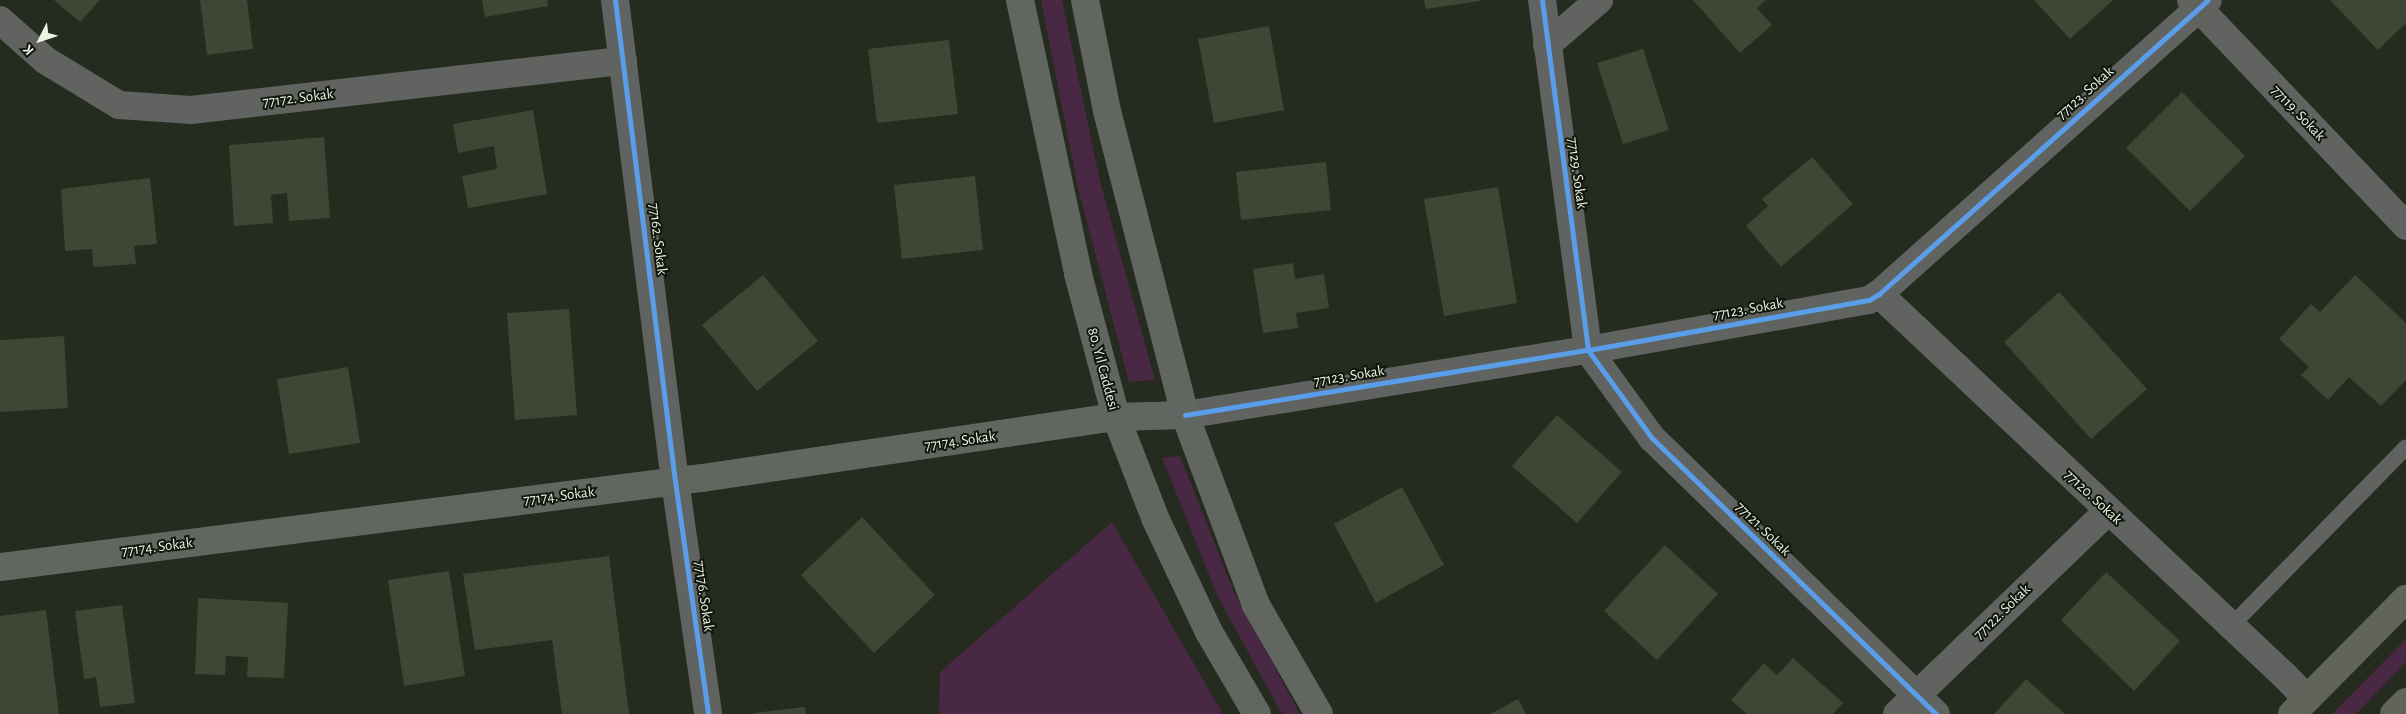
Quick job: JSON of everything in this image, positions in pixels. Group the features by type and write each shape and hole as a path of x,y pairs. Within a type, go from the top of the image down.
{"main road":[{"name":"80. Yıl Caddesi","path":"1020,0 1078,274 1116,417 1168,546 1209,632 1256,714"},
{"path":"1085,0 1107,111 1185,415 1256,605 1319,714"},
{"name":"77174. Sokak","path":"0,567 675,481 1116,417 1185,415"},
{"path":"2300,707 2406,599"},
{"path":"2394,714 2406,702"}],"street":[{"name":"77162. Sokak","path":"615,0 675,481"},
{"name":"77129. Sokak","path":"1542,0 1588,350"},
{"path":"1547,46 1599,0"},
{"name":"77123. Sokak","path":"1185,415 1588,350 1869,300 1879,294 2199,3"},
{"name":"77119. Sokak","path":"2199,3 2406,226"},
{"name":"77172. Sokak","path":"0,20 45,60 119,105 190,110 623,60"},
{"name":"77120. Sokak","path":"1879,294 2231,626 2300,707"},
{"name":"77121. Sokak","path":"1588,350 1652,438 1906,705 1936,714"},
{"name":"77176. Sokak","path":"675,481 708,714"},
{"name":"77122. Sokak","path":"1906,705 2108,511"}],"lane":[{"path":"2231,626 2406,447"}],"shaded area":[{"path":"1041,0 1062,0 1100,181 1155,380 1129,382 1078,188"},
{"path":"1180,456 1233,590 1300,714 1282,714 1218,597 1162,458"},
{"path":"1112,522 1223,714 939,714 940,672"},
{"path":"2406,639 2406,662 2356,714 2332,714"}],"building":[{"path":"54,0 100,0 80,22"},
{"path":"200,0 247,0 253,49 207,55"},
{"path":"482,0 547,0 548,6 485,17"},
{"path":"1424,0 1480,0 1480,1 1426,9"},
{"path":"1693,0 1766,0 1757,8 1772,25 1740,53"},
{"path":"2034,0 2113,0 2070,39"},
{"path":"2330,0 2406,0 2406,23 2378,50"},
{"path":"1269,26 1284,110 1214,123 1198,39"},
{"path":"949,40 958,114 877,123 868,49"},
{"path":"1643,49 1669,130 1623,144 1597,63"},
{"path":"2182,92 2245,156 2190,211 2126,148"},
{"path":"533,110 547,194 468,208 462,176 497,169 494,146 458,153 453,124"},
{"path":"324,137 330,218 289,221 287,193 271,195 273,223 234,226 229,145"},
{"path":"1812,157 1853,204 1781,267 1746,226 1768,206 1762,199"},
{"path":"1326,162 1331,210 1241,220 1236,172"},
{"path":"975,176 983,250 902,259 894,185"},
{"path":"150,178 157,244 134,246 136,264 93,267 92,249 65,251 61,189"},
{"path":"1498,187 1517,303 1444,316 1424,199"},
{"path":"1293,263 1295,279 1324,274 1329,308 1296,313 1298,328 1263,333 1253,269"},
{"path":"763,275 818,341 757,391 702,325"},
{"path":"2355,275 2406,323 2406,380 2381,406 2349,377 2328,400 2301,375 2309,367 2279,339 2311,304 2320,312"},
{"path":"2059,292 2147,389 2091,439 2004,342"},
{"path":"569,309 577,415 515,420 507,313"},
{"path":"64,336 68,408 0,412 0,340"},
{"path":"348,367 360,443 289,454 277,379"},
{"path":"1557,415 1622,472 1577,523 1512,466"},
{"path":"1402,487 1444,565 1376,603 1334,524"},
{"path":"862,517 935,595 874,653 801,575"},
{"path":"1665,545 1718,594 1657,660 1604,611"},
{"path":"609,556 629,714 562,714 552,640 475,650 463,574"},
{"path":"449,571 465,676 404,686 388,580"},
{"path":"2106,572 2180,641 2134,691 2061,620"},
{"path":"198,598 288,603 284,678 247,677 248,657 226,656 225,675 195,674"},
{"path":"122,605 135,703 100,707 96,677 84,679 75,611"},
{"path":"46,610 59,714 0,714 0,616"},
{"path":"1793,658 1843,703 1833,714 1747,714 1731,700 1764,663 1777,675"},
{"path":"2026,679 2065,714 1994,714"},
{"path":"1518,699 1526,714 1490,714"},
{"path":"805,707 806,714 754,714 754,713"}],"cycle path":[{"path":"615,0 675,481 708,714"},
{"path":"1542,0 1588,350 1652,438 1936,714"},
{"path":"1185,415 1588,350 1869,300 1879,294 2208,0"}]}
